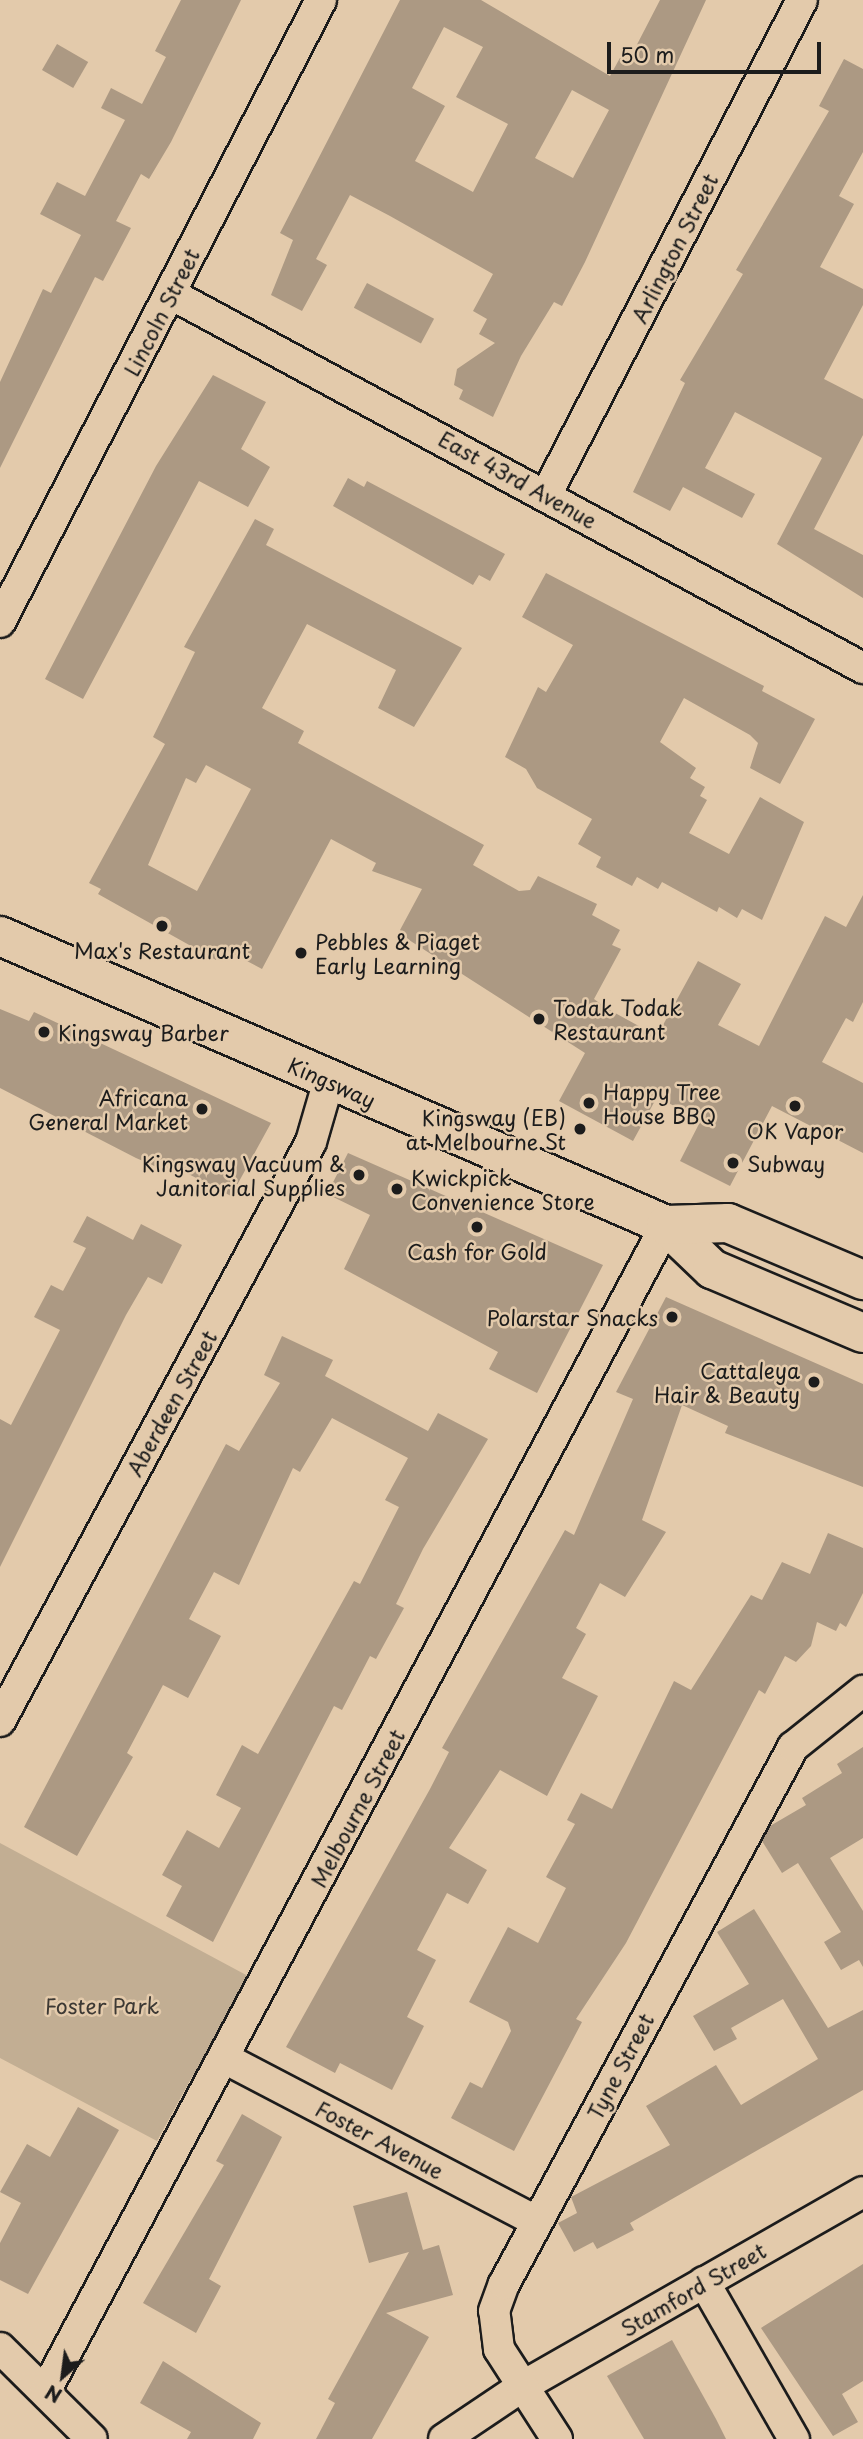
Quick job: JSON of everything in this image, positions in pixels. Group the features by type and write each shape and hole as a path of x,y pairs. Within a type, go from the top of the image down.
{"main road":[{"name":"Kingsway","path":"0,936 666,1225 712,1269 863,1332"},
{"name":"Kingsway","path":"666,1225 728,1223 863,1280"}],"street":[{"name":"Lincoln Street","path":"0,622 321,0"},
{"name":"Arlington Street","path":"546,495 802,0"},
{"name":"East 43rd Avenue","path":"171,294 863,668"},
{"name":"Aberdeen Street","path":"0,1721 312,1142 328,1080"},
{"name":"Melbourne Street","path":"46,2390 666,1225"},
{"name":"Tyne Street","path":"557,2439 499,2349 494,2311 536,2221 793,1747 863,1692"},
{"name":"Foster Avenue","path":"224,2058 536,2221"},
{"name":"Stamford Street","path":"523,2386 863,2192"},
{"path":"704,2282 794,2439"},
{"path":"0,2348 46,2390 92,2439"},
{"path":"444,2439 523,2386"}],"green space":[{"name":"Foster Park","path":"0,1843 248,1976 204,2071 193,2075 157,2141 0,2058"}],"building":[{"path":"181,0 241,0 171,142 149,179 141,174 116,221 131,228 103,281 95,277 0,468 0,382 43,289 51,293 81,235 40,214 57,182 85,196 125,120 101,108 111,88 142,104 166,57 155,51"},
{"path":"400,0 481,0 610,76 621,56 629,60 660,0 706,0 585,262 562,306 554,302 521,356 493,417 459,399 463,390 454,385 457,369 495,343 479,334 487,319 473,311 493,274 350,195 316,259 327,265 302,311 271,295 293,240 280,233","holes":["444,27 483,47 456,97 508,124 473,192 415,161 445,106 412,88","572,90 609,110 573,178 535,158"]},
{"path":"57,44 88,62 73,88 42,70"},
{"path":"844,59 863,69 863,152 839,196 854,204 820,267 863,289 863,305 824,379 863,399 863,435 814,529 863,555 863,598 777,544 822,458 735,412 705,468 755,494 742,518 683,487 670,511 633,492 685,383 680,380 743,274 736,270 829,111 819,106"},
{"path":"367,283 434,319 421,343 354,308"},
{"path":"213,375 266,402 241,449 270,467 248,507 199,481 83,699 45,679 156,466"},
{"path":"348,478 364,487 367,481 505,554 490,581 479,575 473,585 333,506"},
{"path":"255,519 274,529 266,545 462,648 414,727 378,708 396,670 307,624 262,708 304,731 298,743 484,845 473,865 519,891 530,890 538,876 597,904 592,915 620,930 612,945 621,949 594,999 657,1036 698,961 741,984 718,1025 759,1046 825,916 846,927 863,895 863,1002 853,1022 846,1018 822,1062 863,1083 863,1153 772,1106 730,1186 680,1161 701,1120 657,1097 633,1141 559,1101 585,1053 409,940 400,930 422,889 372,871 376,863 331,839 262,969 222,948 216,960 98,894 101,889 89,883 165,744 153,737 195,652 184,647","holes":["206,765 251,789 197,891 148,865 186,778 196,783"]},
{"path":"546,573 764,686 762,691 815,719 780,784 750,768 758,743 750,735 684,698 660,742 696,768 690,778 705,787 700,796 707,800 689,833 729,854 760,797 804,822 762,920 742,909 737,918 719,907 717,912 662,882 658,889 637,877 632,886 596,867 601,857 578,844 592,819 537,788 526,769 505,757 538,687 546,692 573,645 522,617"},
{"path":"0,1009 29,1021 34,1012 271,1123 231,1196 173,1166 166,1171 136,1158 0,1088"},
{"path":"348,1153 603,1265 537,1393 489,1369 498,1352 344,1269 370,1215 327,1194"},
{"path":"87,1216 133,1240 141,1224 182,1245 162,1284 148,1277 126,1315 0,1567 0,1419 11,1425 60,1330 34,1317 51,1285 63,1291 86,1248 73,1242"},
{"path":"666,1297 863,1384 863,1487 725,1433 728,1426 682,1405 642,1520 666,1532 625,1597 600,1583 576,1628 586,1634 562,1678 598,1696 547,1796 500,1770 449,1848 487,1870 468,1904 447,1893 417,1950 436,1960 407,2017 424,2026 392,2090 340,2063 335,2073 286,2047 430,1789 449,1752 442,1748 565,1530 574,1535 633,1399 616,1392"},
{"path":"282,1336 333,1360 325,1376 428,1431 438,1413 488,1439 423,1549 396,1604 404,1608 376,1659 370,1656 342,1710 334,1706 213,1942 166,1916 182,1886 162,1875 187,1830 219,1848 241,1808 216,1795 242,1745 258,1754 354,1581 360,1584 399,1507 385,1500 408,1458 332,1418 300,1472 293,1468 239,1585 214,1572 189,1619 221,1636 188,1698 163,1685 127,1753 133,1757 77,1856 24,1827 226,1444 239,1451 280,1383 264,1375"},
{"path":"828,1533 863,1548 863,1593 846,1627 840,1623 836,1631 817,1622 811,1646 796,1662 785,1656 765,1694 759,1690 626,1943 576,2019 582,2022 514,2151 451,2118 470,2082 482,2088 511,2031 508,2022 469,2002 508,1927 538,1943 566,1888 546,1877 575,1824 567,1820 581,1793 612,1809 674,1681 691,1690 751,1595 762,1600 782,1562 810,1574"},
{"path":"863,1747 863,1838 830,1858 863,1911 863,1967 859,1960 841,1970 824,1942 841,1932 798,1863 782,1873 762,1841 770,1826 806,1805 802,1798 842,1773 837,1764"},
{"path":"754,1909 828,2028 863,2010 863,2090 630,2223 634,2230 597,2249 593,2242 574,2252 558,2223 577,2213 571,2197 670,2145 646,2106 716,2065 741,2105 818,2059 783,1999 731,2028 737,2039 714,2051 693,2016 749,1984 717,1932"},
{"path":"78,2107 119,2130 28,2294 0,2280 0,2243 21,2203 0,2192 27,2144 50,2157"},
{"path":"242,2114 282,2137 209,2279 221,2286 196,2333 143,2303 224,2165 216,2161"},
{"path":"407,2192 423,2250 439,2245 453,2295 386,2313 429,2337 372,2439 316,2439 335,2403 328,2399 409,2252 369,2263 353,2206"},
{"path":"863,2264 863,2381 842,2394 858,2422 833,2436 761,2328"},
{"path":"672,2340 726,2439 644,2439 607,2376"},
{"path":"163,2361 261,2423 253,2439 187,2439 191,2432 140,2403"}],"place":[{"name":"Max's Restaurant","path":"162,926"},
{"name":"Pebbles & Piaget Early Learning","path":"301,953"},
{"name":"Todak Todak Restaurant","path":"539,1019"},
{"name":"Kingsway Barber","path":"44,1032"},
{"name":"Happy Tree House BBQ","path":"589,1103"},
{"name":"OK Vapor","path":"795,1106"},
{"name":"Africana General Market","path":"202,1109"},
{"name":"Kingsway (EB) at Melbourne St","path":"580,1129"},
{"name":"Subway","path":"733,1163"},
{"name":"Kingsway Vacuum & Janitorial Supplies","path":"359,1175"},
{"name":"Kwickpick Convenience Store","path":"397,1189"},
{"name":"Cash for Gold","path":"477,1227"},
{"name":"Polarstar Snacks","path":"672,1317"},
{"name":"Cattaleya Hair & Beauty","path":"814,1382"}]}
